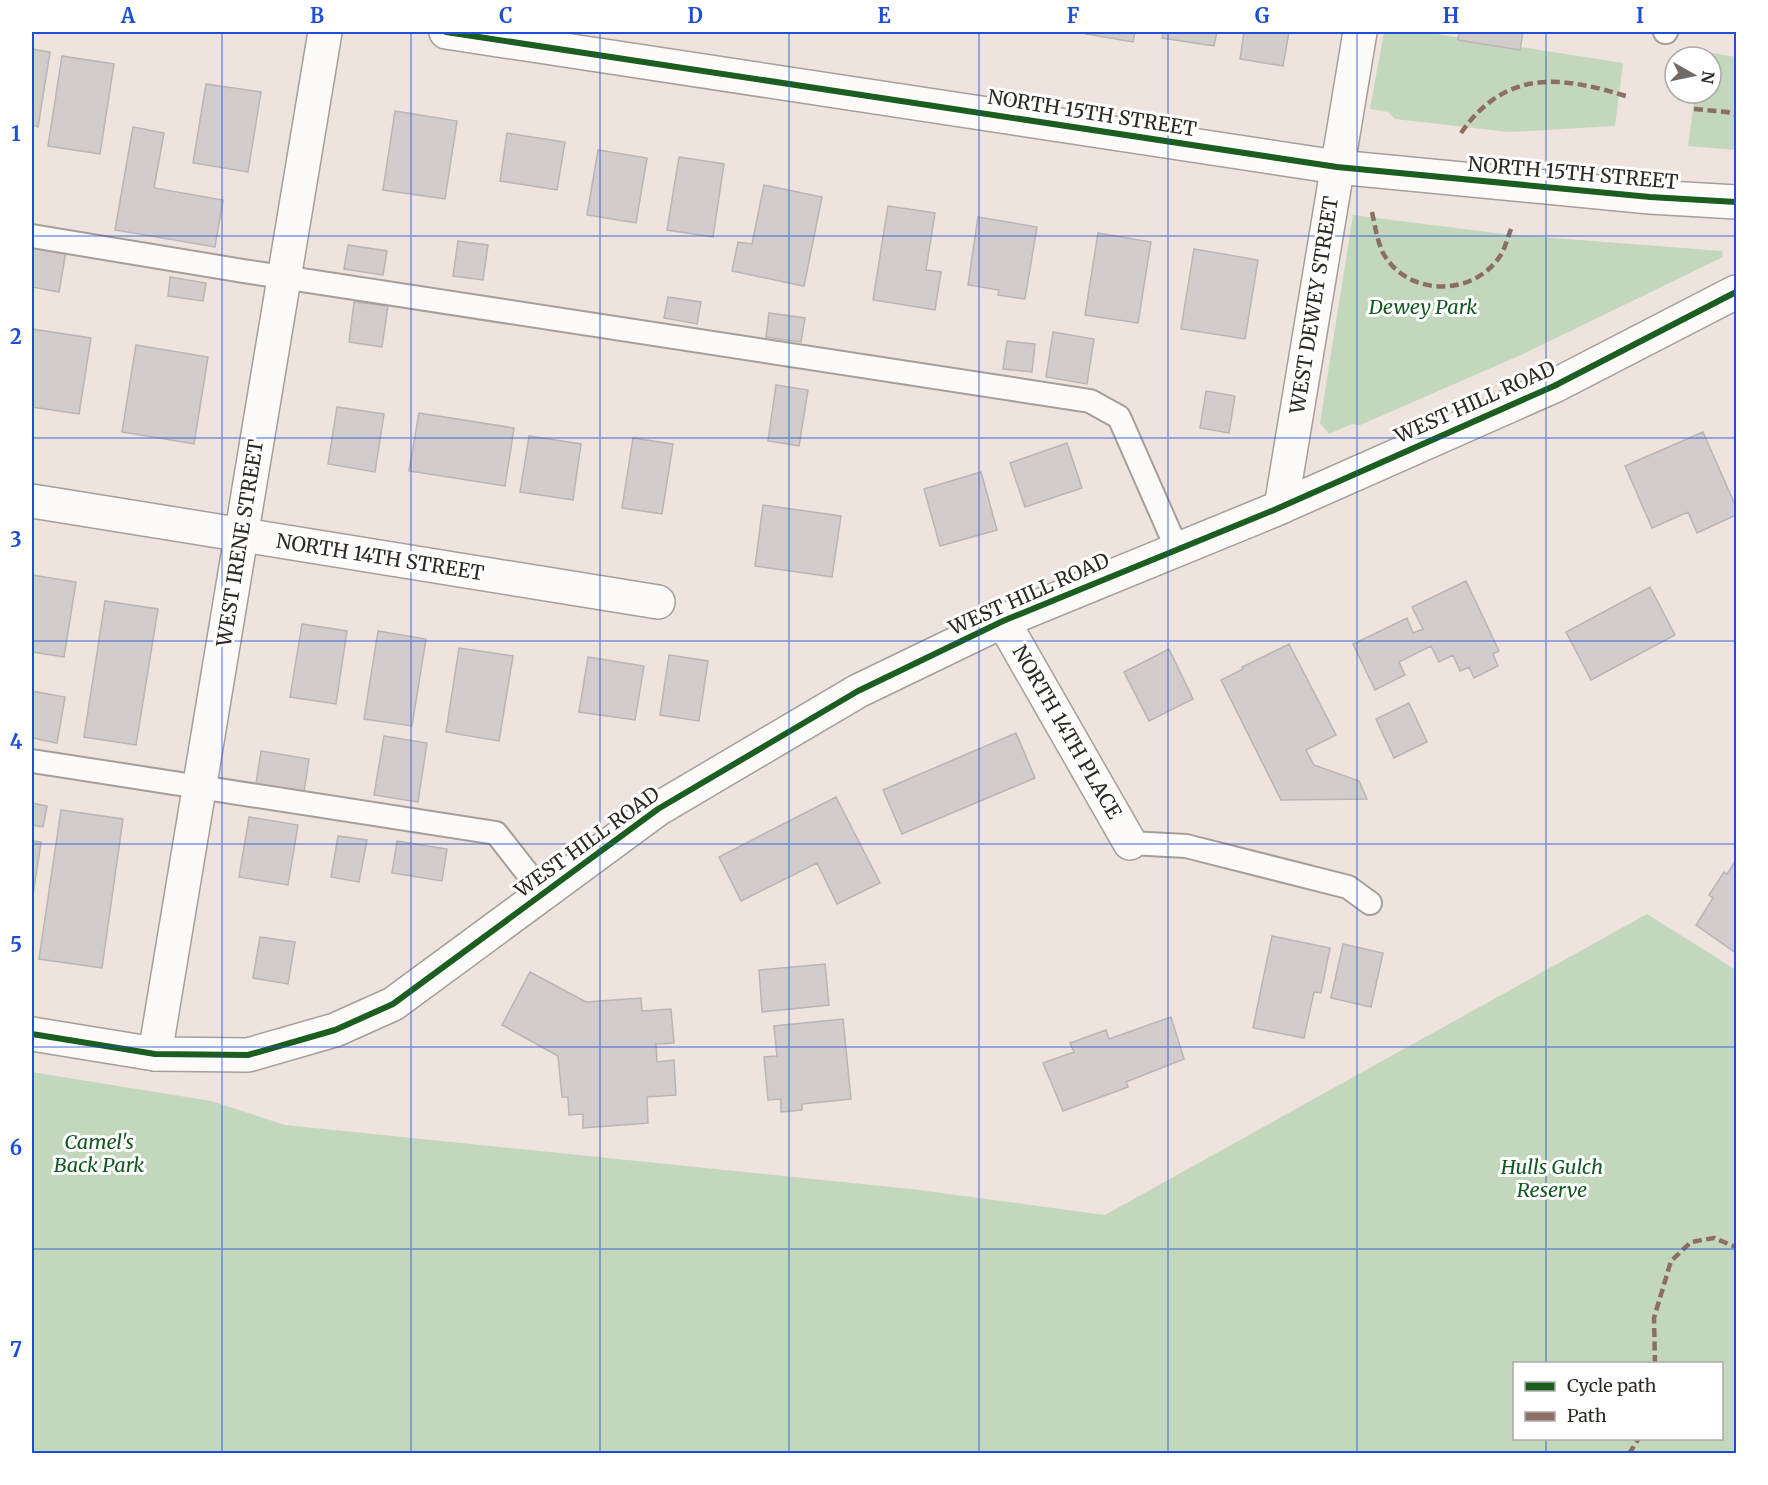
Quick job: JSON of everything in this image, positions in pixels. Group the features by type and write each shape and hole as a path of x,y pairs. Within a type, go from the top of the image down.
{"street":[{"name":"WEST IRENE STREET","path":"155,1054 324,32"},
{"name":"NORTH 15TH STREET","path":"446,32 1337,167 1650,197 1737,202"},
{"name":"WEST DEWEY STREET","path":"1281,507 1360,32"},
{"name":"WEST HILL ROAD","path":"32,1034 155,1054 248,1055 335,1030 393,1004 658,809 858,692 1004,621 1281,507 1554,386 1737,292"},
{"name":"NORTH 14TH STREET","path":"32,501 658,602"},
{"name":"NORTH 14TH PLACE","path":"1004,621 1130,843"}],"lane":[{"path":"32,236 1090,401 1119,417 1177,549"},
{"path":"32,761 496,833 543,893"},
{"path":"1130,843 1186,846 1198,849 1348,887 1370,903"}],"green space":[{"path":"1384,32 1424,32 1623,63 1615,126 1509,132 1395,119 1388,112 1370,109"},
{"path":"1723,55 1736,57 1736,150 1688,146 1693,105 1723,105"},
{"name":"Dewey Park","path":"1353,215 1503,234 1722,251 1723,257 1521,355 1360,425 1352,424 1329,434 1320,423"},
{"name":"Hulls Gulch Reserve","path":"1647,914 1736,970 1736,1453 32,1453 32,1072 211,1101 285,1125 911,1189 1105,1215"}],"building":[{"path":"1087,32 1135,32 1133,42 1086,34"},
{"path":"1163,32 1217,32 1214,46 1162,38"},
{"path":"1244,32 1289,32 1283,66 1240,59"},
{"path":"1459,32 1523,32 1520,50 1458,40"},
{"path":"32,49 50,52 38,127 32,125"},
{"path":"62,56 114,64 100,154 48,146"},
{"path":"206,84 261,92 248,172 193,163"},
{"path":"395,111 457,121 445,199 383,190"},
{"path":"133,127 164,133 154,188 223,200 215,247 115,230"},
{"path":"507,133 565,142 557,190 500,181"},
{"path":"598,150 647,158 636,223 587,215"},
{"path":"679,157 724,164 713,237 667,230"},
{"path":"764,185 822,197 804,286 732,271 738,242 752,244"},
{"path":"888,206 935,213 926,270 941,272 935,310 873,300"},
{"path":"978,217 1037,227 1025,299 998,295 999,290 968,285"},
{"path":"1098,233 1151,242 1138,323 1085,315"},
{"path":"458,241 488,245 483,280 453,276"},
{"path":"32,245 66,251 59,292 32,287"},
{"path":"348,245 387,251 383,275 344,269"},
{"path":"1194,249 1258,260 1245,339 1181,329"},
{"path":"170,277 206,283 203,301 168,296"},
{"path":"668,297 701,302 697,324 664,318"},
{"path":"354,302 388,306 382,347 349,342"},
{"path":"769,313 805,318 801,342 766,337"},
{"path":"32,329 91,338 79,414 32,407"},
{"path":"1053,332 1094,339 1087,384 1046,377"},
{"path":"1007,341 1035,344 1032,372 1003,369"},
{"path":"136,345 208,357 194,444 122,432"},
{"path":"776,385 808,390 799,446 768,441"},
{"path":"1206,391 1235,396 1229,433 1200,428"},
{"path":"337,407 384,414 375,472 328,464"},
{"path":"419,413 514,428 505,486 409,471"},
{"path":"1703,432 1736,507 1736,515 1697,533 1688,512 1652,528 1625,466"},
{"path":"529,436 581,444 573,500 520,492"},
{"path":"633,438 673,444 662,514 622,508"},
{"path":"1067,443 1082,488 1025,507 1010,463"},
{"path":"981,472 997,530 940,546 924,489"},
{"path":"763,505 841,516 832,577 755,566"},
{"path":"32,575 76,582 64,657 32,652"},
{"path":"1466,581 1499,651 1493,654 1498,666 1474,678 1469,667 1460,671 1453,655 1439,662 1431,646 1399,662 1405,675 1375,690 1353,644 1407,618 1413,633 1423,629 1412,607"},
{"path":"1650,587 1675,635 1591,680 1566,632"},
{"path":"105,601 158,609 136,745 84,737"},
{"path":"302,624 347,631 336,704 290,697"},
{"path":"378,631 426,639 412,726 364,719"},
{"path":"1289,644 1336,735 1306,750 1314,765 1359,781 1367,799 1281,800 1221,680"},
{"path":"459,648 513,656 499,741 446,732"},
{"path":"1169,649 1193,699 1149,721 1124,672"},
{"path":"669,655 708,661 699,721 660,715"},
{"path":"588,657 644,666 635,720 579,712"},
{"path":"32,691 65,697 57,743 32,738"},
{"path":"1409,703 1427,742 1394,758 1376,719"},
{"path":"1016,733 1035,778 902,834 883,790"},
{"path":"384,736 427,743 418,802 374,795"},
{"path":"261,751 309,759 304,792 256,784"},
{"path":"836,797 880,883 837,904 817,863 741,901 719,857"},
{"path":"32,803 47,806 43,827 32,825"},
{"path":"61,810 123,819 102,968 39,959"},
{"path":"249,817 298,825 288,885 239,877"},
{"path":"338,836 367,840 359,882 331,877"},
{"path":"32,841 41,842 32,902"},
{"path":"397,841 447,849 442,881 392,873"},
{"path":"1736,860 1736,953 1696,925 1713,898 1709,895 1724,872 1727,874"},
{"path":"1272,936 1330,948 1321,993 1314,992 1304,1038 1253,1028"},
{"path":"260,937 295,942 288,984 253,978"},
{"path":"1343,944 1383,953 1371,1007 1331,998"},
{"path":"825,964 829,1005 762,1012 759,970"},
{"path":"530,972 586,1002 641,998 642,1011 671,1009 674,1043 656,1044 657,1062 674,1060 676,1095 647,1097 648,1123 583,1128 583,1114 569,1115 568,1097 562,1097 558,1056 502,1025"},
{"path":"1171,1017 1184,1059 1126,1082 1128,1087 1063,1111 1043,1063 1074,1052 1070,1043 1106,1030 1109,1039"},
{"path":"843,1019 851,1099 802,1104 802,1110 781,1112 781,1099 768,1100 764,1057 777,1056 774,1026"}],"marked path":[{"path":"1461,133 1478,112 1497,97 1516,88 1537,83 1558,82 1581,85 1629,97"},
{"path":"1694,109 1736,115"},
{"path":"1372,212 1381,248 1394,267 1407,277 1423,284 1439,286 1456,285 1472,280 1486,271 1500,256 1511,229"},
{"path":"1655,1362 1654,1318 1671,1261 1691,1242 1714,1238 1736,1247"},
{"path":"1629,1454 1638,1440"}],"cycle path":[{"path":"446,32 1337,167 1650,197 1736,202"},
{"path":"32,1034 155,1054 248,1055 335,1030 393,1004 658,809 858,691 1003,621 1274,510 1554,386 1736,292"}],"park label":[{"name":"Camel's Back Park","path":"99,1154"}]}
